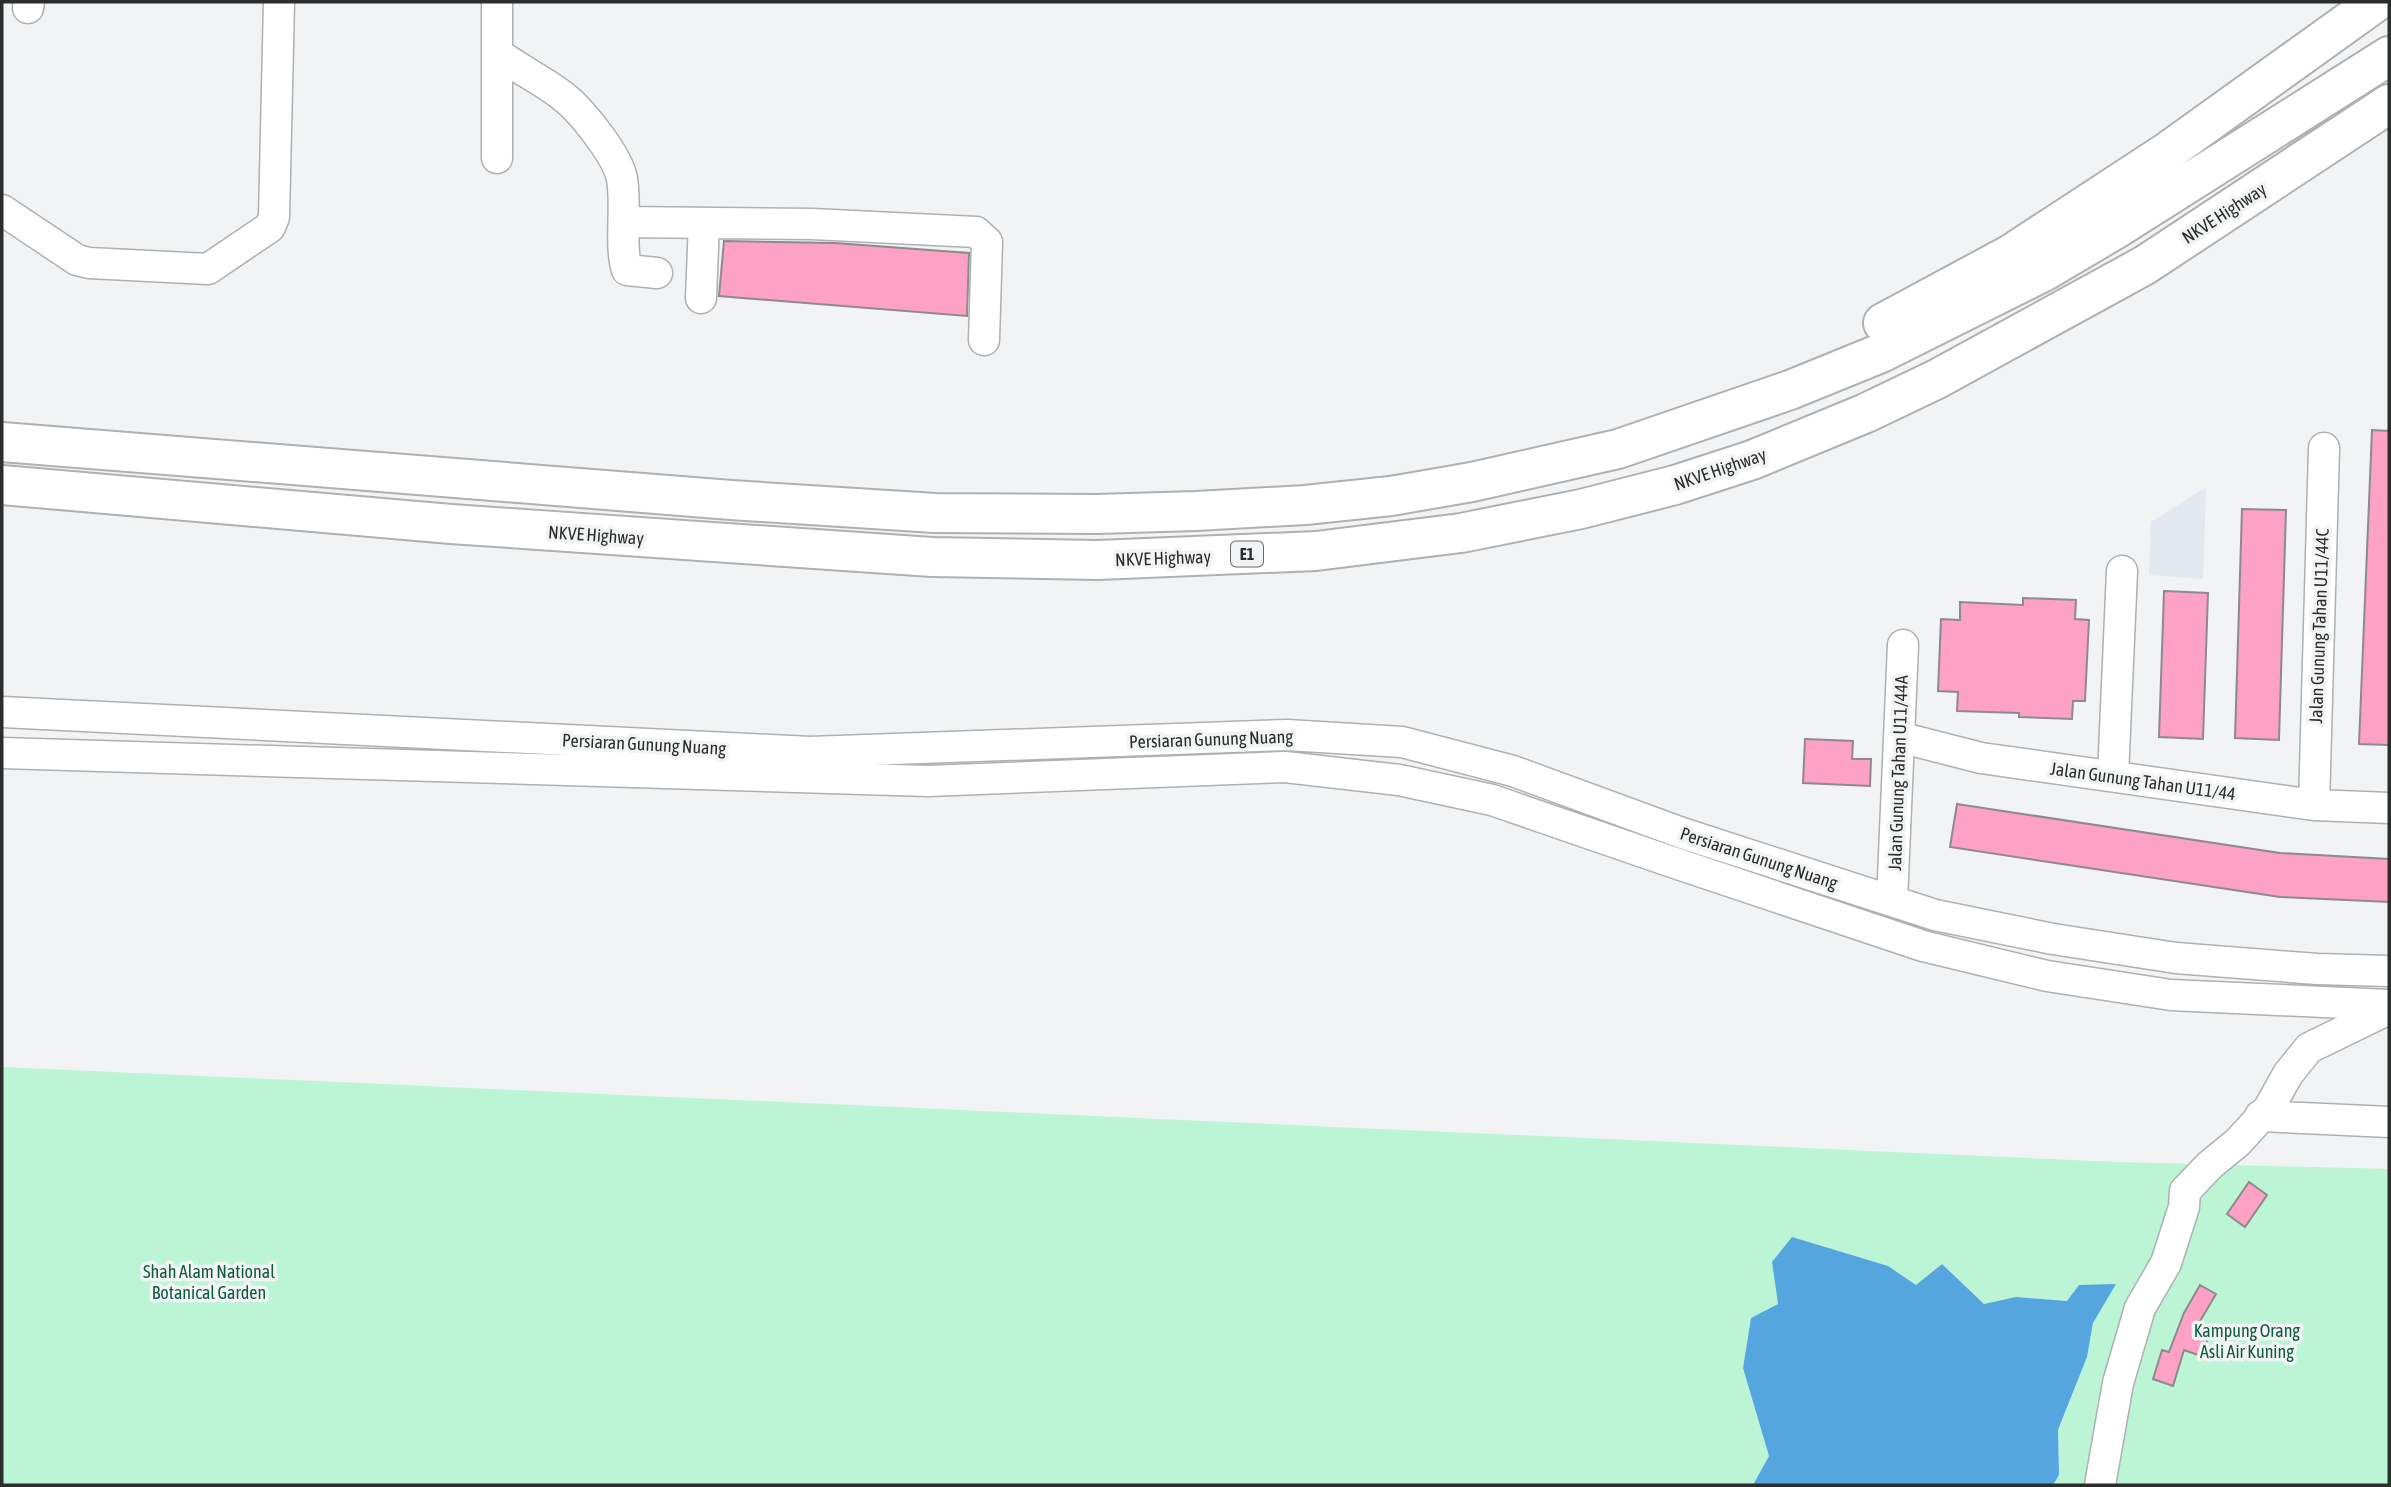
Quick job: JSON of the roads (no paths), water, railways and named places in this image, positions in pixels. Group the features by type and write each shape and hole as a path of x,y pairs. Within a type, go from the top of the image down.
{"highway":[{"path":"1618,449 1898,316 2011,254 2167,152 2376,2"},
{"path":"2,442 731,500 935,513 1096,514 1305,505 1391,496 1472,482 1618,449 1790,390 1881,353 2045,271 2389,56"},
{"name":"NKVE Highway","path":"2,485 452,524 932,557 1098,560 1316,551 1461,533 1581,509 1675,485 1752,460 1866,413 1937,379 2145,265 2383,109"}],"street":[{"path":"2,210 77,260 89,263 208,269 252,242 270,227 274,217 279,2"},
{"path":"497,158 498,2"},
{"path":"497,53 562,95 605,142 617,161 622,178 627,270 657,273"},
{"path":"625,222 812,224 976,232 987,242 984,340"},
{"path":"701,298 704,223"},
{"name":"Jalan Gunung Tahan U11/44C","path":"2314,805 2324,448"},
{"path":"2113,776 2122,571"},
{"name":"Jalan Gunung Tahan U11/44A","path":"1892,901 1903,645"},
{"name":"Persiaran Gunung Nuang","path":"2,712 810,752 1287,735 1402,742 1513,771 1682,833 1935,915 2053,939 2176,958 2317,969 2389,971"},
{"name":"Jalan Gunung Tahan U11/44","path":"1899,737 1981,758 2314,805 2389,808"},
{"name":"Persiaran Gunung Nuang","path":"2,753 928,781 1285,767 1399,780 1492,800 1923,946 2047,976 2171,995 2389,1007"},
{"path":"2100,1485 2125,1358 2140,1308 2166,1263 2184,1208 2185,1191 2210,1165 2238,1142 2269,1108 2288,1074 2309,1048 2389,1007"},
{"path":"2260,1116 2389,1122"}],"water":[{"path":"1792,1237 1888,1266 1916,1285 1942,1264 1984,1304 2016,1297 2067,1301 2079,1285 2116,1284 2093,1323 2087,1357 2058,1430 2059,1475 2053,1485 1753,1485 1769,1456 1743,1368 1751,1318 1778,1304 1772,1262"}],"park label":[{"name":"Shah Alam National Botanical Garden","path":"209,1281"},
{"name":"Kampung Orang Asli Air Kuning","path":"2247,1340"}]}
